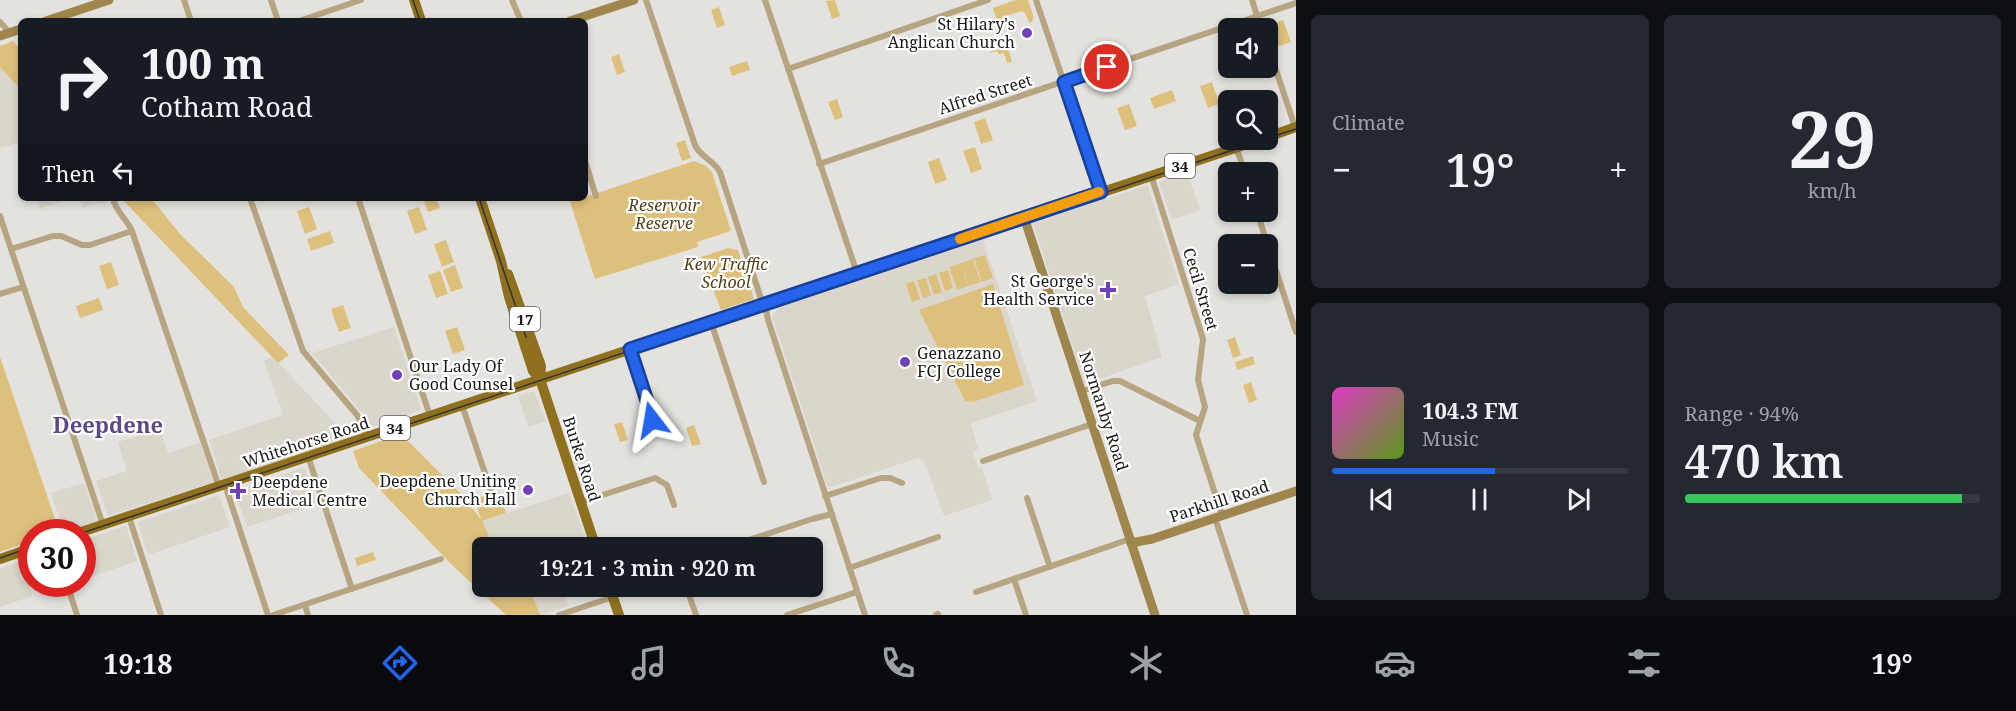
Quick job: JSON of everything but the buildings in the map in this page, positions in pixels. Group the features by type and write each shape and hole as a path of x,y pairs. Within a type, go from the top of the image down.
{"main road":[{"path":"414,0 420,18"},
{"path":"1278,133 1296,127"},
{"name":"34","path":"540,379 1227,150"},
{"name":"Burke Road","path":"481,201 533,371 540,379 592,537"},
{"name":"Whitehorse Road","path":"96,527 540,379"},
{"path":"0,559 18,553"},
{"path":"613,597 619,615"}],"street":[{"path":"64,18 109,0"},
{"path":"184,0 190,18"},
{"path":"271,0 277,18"},
{"path":"308,18 361,0"},
{"path":"512,0 519,18"},
{"path":"577,18 608,5 634,0"},
{"path":"646,0 695,145 699,152 714,163 720,172 864,615"},
{"path":"765,0 857,273"},
{"path":"788,69 988,0"},
{"path":"1036,0 1101,192"},
{"path":"1252,0 1257,16"},
{"name":"Alfred Street","path":"819,164 1296,3"},
{"path":"0,22 5,35"},
{"path":"1278,75 1296,127"},
{"path":"588,170 597,196"},
{"name":"Cecil Street","path":"1151,175 1203,339 1198,380 1205,407 1196,432 1197,439 1247,615"},
{"path":"114,201 132,231 268,615"},
{"path":"251,201 303,351 357,415 368,437"},
{"path":"359,201 430,416"},
{"path":"0,216 104,525"},
{"name":"Normanby Road","path":"1024,217 1155,615"},
{"path":"1260,222 1296,332"},
{"path":"11,249 53,236 61,236 82,245 90,245 132,231"},
{"path":"0,294 23,287"},
{"path":"711,322 764,482"},
{"path":"630,349 650,410"},
{"path":"1082,392 1113,381 1120,381 1200,421"},
{"path":"462,405 491,492"},
{"path":"983,461 1092,424"},
{"path":"308,456 352,589"},
{"path":"581,502 656,478 667,485 674,505"},
{"path":"825,496 881,478 890,478 902,483"},
{"name":"Parkhill Road","path":"1132,544 1296,491"},
{"path":"1027,498 1050,567"},
{"path":"758,537 831,512"},
{"path":"129,517 161,615"},
{"path":"849,568 938,537"},
{"path":"976,592 1050,567 1132,544"},
{"path":"273,615 441,559"},
{"path":"1014,579 1026,615"},
{"path":"789,615 857,592"},
{"path":"71,597 77,615"},
{"path":"558,615 596,597"},
{"path":"690,597 696,615"},
{"path":"305,605 308,615"}],"shaded area":[{"path":"0,67 18,87 18,146 17,143 0,148"},
{"path":"1187,172 1200,210 1172,220 1159,182"},
{"name":"St George's Health Service","path":"1147,185 1179,284 1145,296 1162,357 1085,384 1033,224"},
{"path":"37,201 63,201 40,209"},
{"path":"80,201 107,201 107,203 83,208"},
{"name":"Genazzano FCJ College","path":"983,240 1037,401 971,423 978,449 973,452 978,468 982,467 992,500 944,516 924,460 918,458 831,487 827,485 772,316 779,308"},
{"path":"394,327 421,410 369,428 365,416 312,353"},
{"path":"273,357 349,438 222,480 209,440 283,415 264,361"},
{"path":"534,391 546,421 528,427 518,396"},
{"path":"160,429 168,453 200,443 213,482 108,516 96,481 127,471 118,442"},
{"path":"304,467 317,504 247,527 235,491"},
{"path":"84,483 97,521 96,519 60,519 51,493"},
{"path":"569,493 584,537 488,537 482,521"},
{"path":"219,495 230,527 148,555 138,522"},
{"path":"126,526 137,561 96,575 96,536"},
{"path":"18,562 18,597 29,597 0,607 0,568"},
{"path":"533,597 565,597 568,606 540,615"}],"green space":[{"path":"835,0 840,16 832,19 826,1"},
{"path":"1016,0 1028,0 1034,18 1030,24 1022,11 1002,17 1003,20 998,23 993,8"},
{"path":"719,7 725,25 717,28 711,10"},
{"path":"1283,20 1291,42 1279,46 1278,43 1278,22"},
{"path":"13,41 18,47 18,87 0,67 0,46"},
{"path":"1001,42 1007,45 1012,62 1007,63 1004,53 999,54 997,51 990,53 1002,48"},
{"path":"619,54 625,72 617,75 611,57"},
{"path":"747,61 750,70 732,76 729,67"},
{"path":"1212,82 1218,104 1208,108 1200,86"},
{"path":"1172,90 1176,101 1154,109 1150,98"},
{"path":"837,99 843,117 835,120 828,102"},
{"path":"1129,104 1137,126 1125,130 1117,108"},
{"path":"985,118 993,140 981,144 974,122"},
{"path":"685,140 691,158 682,161 676,143"},
{"path":"975,147 982,169 971,173 963,151"},
{"path":"939,158 947,180 935,184 928,162"},
{"name":"Reservoir Reserve","path":"694,161 706,166 712,172 731,231 697,242 698,247 595,279 570,202 588,201 588,196"},
{"path":"124,201 153,201 180,234 234,287 243,307 289,355 278,363"},
{"path":"424,201 437,201 440,208 428,212"},
{"path":"309,207 317,229 305,234 297,211"},
{"path":"419,207 427,230 415,234 407,211"},
{"path":"330,231 334,243 311,251 307,239"},
{"path":"446,240 454,262 442,267 434,244"},
{"name":"Kew Traffic School","path":"728,248 738,250 754,299 721,310 701,257"},
{"path":"985,255 993,278 982,282 974,258"},
{"path":"973,259 981,282 969,286 961,263"},
{"path":"111,262 119,285 107,289 99,266"},
{"path":"961,263 968,286 957,290 949,267"},
{"path":"455,265 463,288 451,292 443,270"},
{"path":"948,270 953,288 945,291 939,273"},
{"path":"440,271 448,294 436,298 428,275"},
{"path":"936,274 942,292 934,295 928,277"},
{"path":"926,278 931,296 923,298 917,280"},
{"path":"914,281 920,299 912,302 906,284"},
{"path":"993,284 1024,385 973,402 965,401 919,310"},
{"path":"99,298 103,310 80,318 76,306"},
{"path":"343,305 351,328 339,332 331,309"},
{"path":"457,327 465,350 453,354 445,331"},
{"path":"1235,337 1241,355 1233,358 1227,340"},
{"path":"1253,356 1255,364 1237,370 1235,362"},
{"path":"0,357 55,519 18,519 18,546 0,552"},
{"path":"1251,382 1257,400 1249,403 1243,385"},
{"path":"622,422 628,440 620,442 614,424"},
{"path":"694,425 701,444 692,446 686,428"},
{"path":"401,434 459,492 481,519 474,499 499,491 506,513 482,521 489,537 472,537 472,584 359,468 353,451"},
{"path":"373,552 376,560 357,566 355,558"},
{"path":"487,597 533,597 540,615 506,615"}],"tram line":[{"path":"413,0 419,18"},
{"path":"1278,135 1296,129"},
{"path":"96,528 1233,150"},
{"path":"480,201 526,337"},
{"path":"0,558 18,552"}],"slow traffic":[{"path":"960,239 1099,192"}],"place":[{"name":"St Hilary's Anglican Church","path":"1027,33"},
{"name":"St George's Health Service","path":"1108,290"},
{"name":"Genazzano FCJ College","path":"905,362"},
{"name":"Our Lady Of Good Counsel","path":"397,375"},
{"name":"Deepdene Uniting Church Hall","path":"528,490"},
{"name":"Deepdene Medical Centre","path":"238,491"}],"district":[{"name":"Deepdene","path":"108,424"}],"route":[{"path":"652,420 646,416 650,410 630,349 1101,192 1064,82 1107,67"}]}
